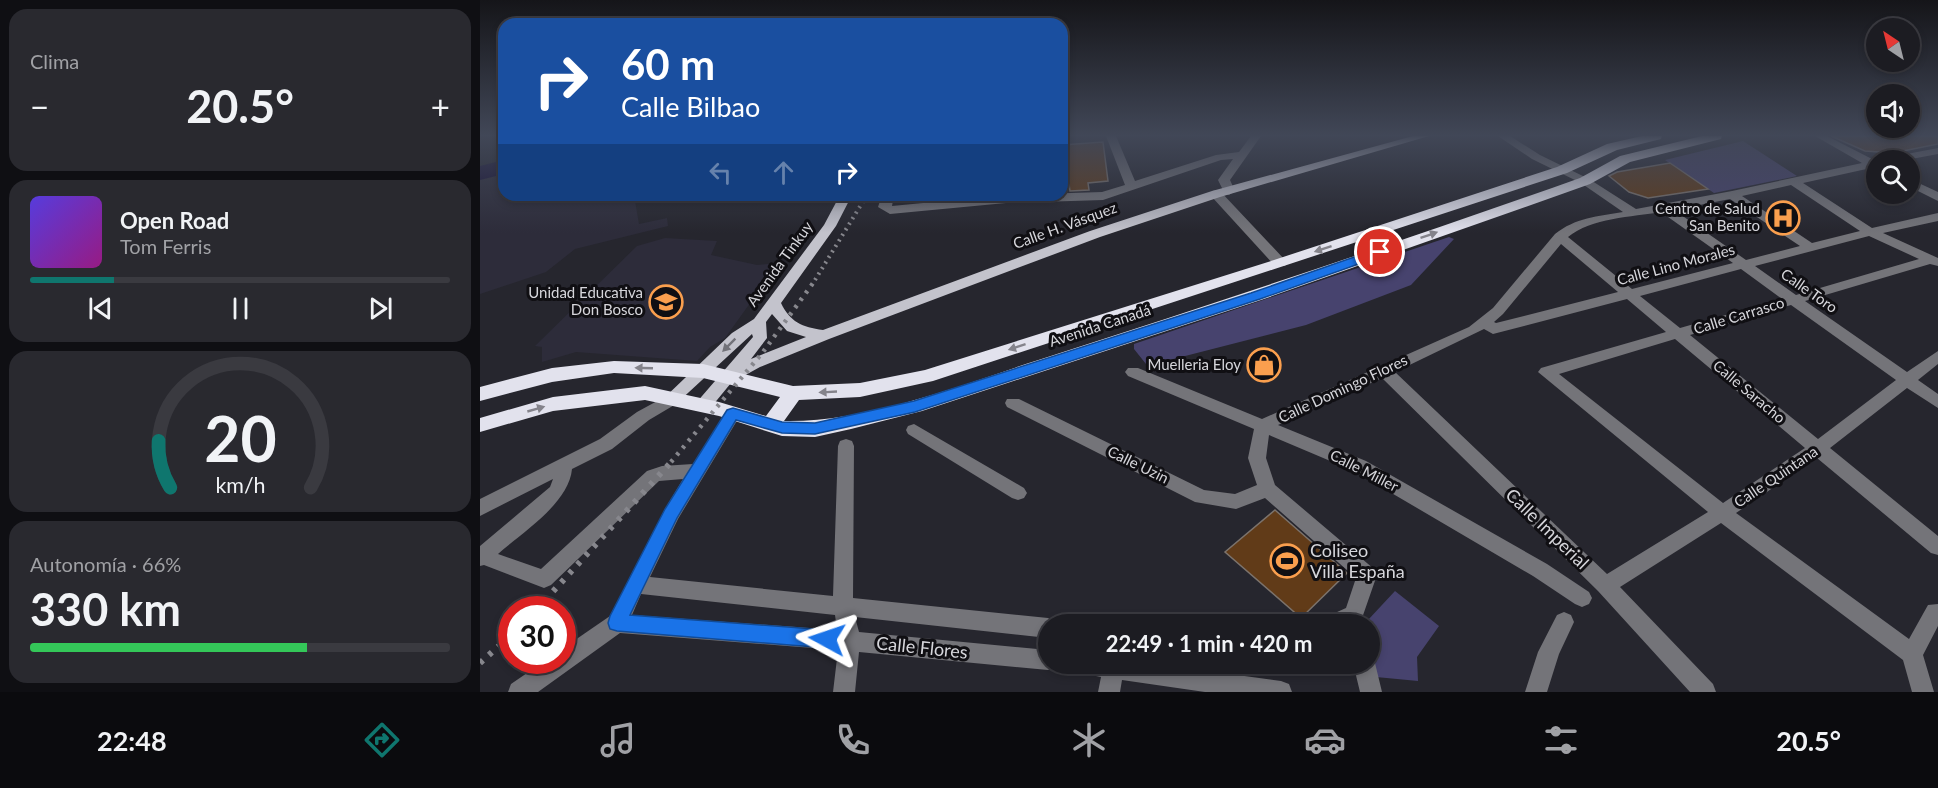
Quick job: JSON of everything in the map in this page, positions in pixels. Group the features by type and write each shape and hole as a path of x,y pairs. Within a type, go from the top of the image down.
{"highway":[{"name":"Avenida Canadá","path":"480,394 552,375 614,367 703,371 793,393 860,390 926,376 1280,263 1566,168"},
{"name":"Avenida Canadá","path":"480,425 553,405 622,393 645,393 782,428 815,429 915,406 1255,296 1585,181 1608,168"},
{"path":"770,425 793,393"}],"main road":[{"name":"Calle H. Vásquez","path":"728,378 755,363 824,335 1095,234 1223,193 1310,168"},
{"name":"Avenida Tinkuy","path":"670,400 737,337 759,322 830,226 843,201"},
{"path":"774,303 779,317 785,323 808,332 824,335"},
{"name":"Avenida Tinkuy","path":"702,407 760,338 759,322"}],"street":[{"path":"1124,168 1131,186"},
{"path":"1068,196 1103,196 1185,168"},
{"path":"1232,168 1224,180 1223,193 1280,263"},
{"path":"1559,168 1585,181 1633,213"},
{"name":"Calle Domingo Flores","path":"1267,489 1257,458 1263,425 1488,325 1560,237 1571,228 1587,222 1732,195 1854,168"},
{"path":"1792,181 1870,232 1935,262"},
{"path":"1920,188 1938,197"},
{"path":"1732,195 1810,247"},
{"path":"886,201 884,207 890,210 971,201"},
{"name":"Calle Toro","path":"1662,207 1938,402"},
{"name":"Calle Lino Morales","path":"1488,325 1632,295 1743,264 1938,217"},
{"name":"Calle Saracho","path":"1560,237 1938,547"},
{"name":"Calle Carrasco","path":"1722,513 1546,372 1680,335 1792,300 1935,262"},
{"name":"Calle Quintana","path":"1605,585 1722,513 1817,449 1938,356"},
{"name":"Calle Imperial","path":"1383,370 1605,585 1705,692"},
{"name":"Calle Miller","path":"1133,372 1360,466 1540,570 1582,598"},
{"path":"480,508 606,444 643,416 670,400"},
{"name":"Calle Uzin","path":"1012,403 1201,497 1236,502 1267,489"},
{"path":"519,692 617,623 638,585 671,514 733,414"},
{"path":"914,430 1018,493"},
{"path":"844,692 850,641 843,606 846,446"},
{"path":"562,468 562,481 556,492 481,557 544,579 653,477 662,473 696,471"},
{"path":"1267,489 1367,575 1356,614"},
{"path":"1722,513 1912,654 1923,692"},
{"path":"638,585 1038,627"},
{"path":"1912,654 1937,614"},
{"path":"1536,692 1550,652 1564,622"},
{"name":"Calle Flores","path":"617,623 850,641 1038,659"},
{"path":"1109,692 1112,674"},
{"path":"1160,674 1281,692"},
{"path":"1367,674 1371,692"}],"shaded area":[{"path":"1677,168 1785,168 1797,176 1714,193"},
{"path":"498,172 498,201 635,201 639,224 667,218 668,226 575,249 546,272 480,294 480,176"},
{"path":"1449,237 1454,239 1411,285 1306,325 1150,365 1146,364 1134,349 1134,344"},
{"name":"Unidad Educativa Don Bosco","path":"665,238 717,241 711,255 757,265 779,263 725,338 710,347 697,361 576,352 542,362 542,347 535,346 637,246"},
{"path":"1395,591 1439,626 1417,657 1418,681 1376,677 1376,674 1380,674 1380,614 1374,614"}],"building":[{"path":"1068,168 1106,168 1108,181 1088,183 1089,190 1070,191"},
{"path":"1639,168 1678,168 1708,189 1648,198 1629,192 1609,176 1617,172"},
{"name":"Coliseo Villa España","path":"1275,510 1347,573 1305,614 1296,614 1225,552"}],"waterway":[{"path":"480,173 498,168"}],"railway":[{"path":"815,280 863,201"},
{"path":"671,462 763,352 816,279"},
{"path":"549,596 672,461"},
{"path":"480,663 498,647"}],"place":[{"name":"Centro de Salud San Benito","path":"1783,218"},
{"name":"Unidad Educativa Don Bosco","path":"666,302"},
{"name":"Muelleria Eloy","path":"1264,365"},
{"name":"Coliseo Villa España","path":"1287,561"}],"route":[{"path":"827,639 617,623 638,585 671,514 733,414 782,428 815,429 915,406 1255,296 1380,252"}]}
